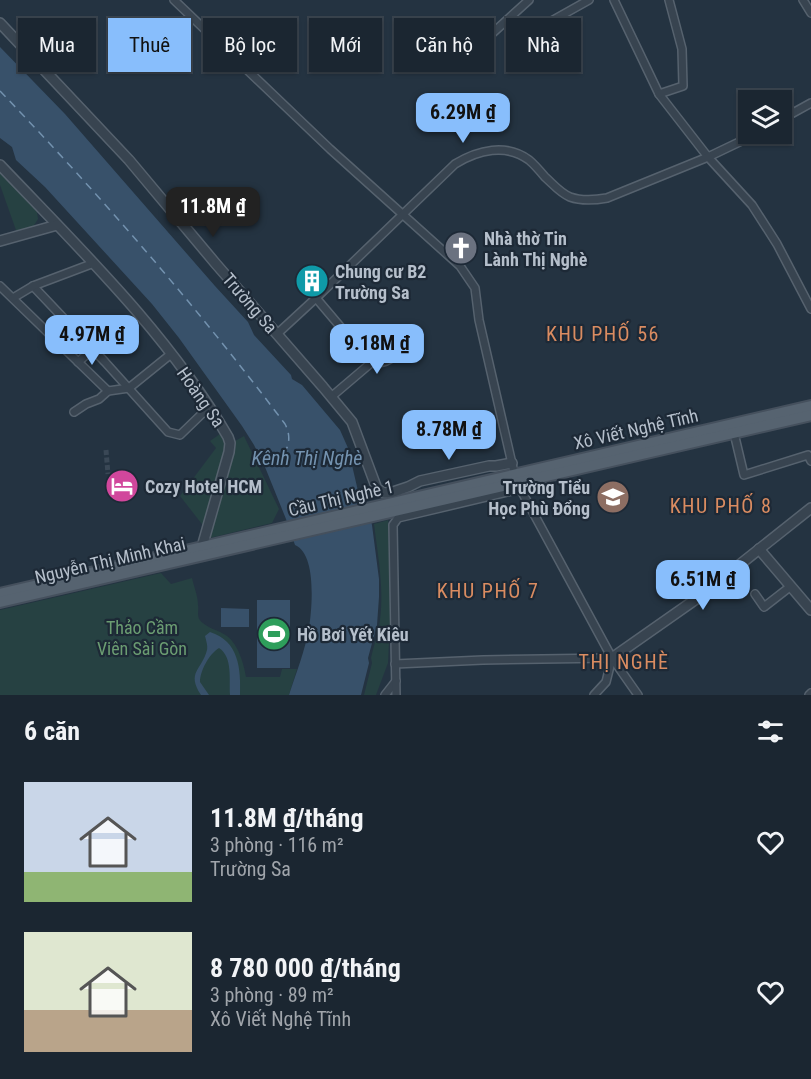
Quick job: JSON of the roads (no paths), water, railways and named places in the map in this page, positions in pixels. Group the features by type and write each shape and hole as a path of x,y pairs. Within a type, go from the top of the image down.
{"main road":[{"name":"Xô Viết Nghệ Tĩnh","path":"469,490 811,406"},
{"name":"Xô Viết Nghệ Tĩnh","path":"625,453 734,433 811,415"},
{"name":"Cầu Thị Nghè 1","path":"224,547 469,490"},
{"name":"Nguyễn Thị Minh Khai","path":"0,594 202,548 224,547"},
{"name":"Nguyễn Thị Minh Khai","path":"0,602 224,547"}],"street":[{"path":"174,0 325,144 460,266 475,288 479,320 516,479 612,658 639,695"},
{"path":"494,32 529,0"},
{"path":"556,18 588,0"},
{"path":"614,0 659,94 708,157 752,206 777,244 811,309"},
{"path":"659,94 683,86 682,49 669,0"},
{"path":"803,0 811,14"},
{"name":"Trường Sa","path":"0,23 129,160 352,422 375,485 380,491 388,492 421,486 512,463"},
{"path":"792,113 811,103"},
{"path":"277,334 455,164 467,156 499,149 514,153 528,160 562,192 572,198 597,200 708,157 738,143"},
{"name":"Hoàng Sa","path":"0,165 134,307 171,354 228,437 230,447 202,548"},
{"path":"0,242 57,225"},
{"path":"13,298 33,286 94,263"},
{"path":"0,286 108,392"},
{"path":"33,286 168,432 180,435 209,407"},
{"path":"316,298 371,363 382,364 395,355 403,345 394,334"},
{"path":"53,337 68,323"},
{"path":"78,362 93,349"},
{"path":"74,412 108,392 129,388 171,354"},
{"path":"331,397 371,363"},
{"path":"734,433 744,475 809,458"},
{"name":"Xô Viết Nghệ Tĩnh","path":"395,664 393,525 398,518 512,491 516,479"},
{"path":"396,695 395,664 612,658 699,597 811,508"},
{"path":"759,549 811,610"},
{"path":"755,594 764,607 791,586"},
{"path":"594,695 606,682 612,658"},
{"path":"385,695 396,681"}],"water":[{"name":"Kênh Thị Nghè","path":"0,47 18,66 18,72 24,72 65,114 248,322 254,335 291,375 292,379 302,385 340,430 348,448 358,491 365,500 372,525 379,579 377,625 361,695 289,695 309,628 312,596 310,570 302,550 295,545 265,467 254,445 179,338 152,304 45,187 16,160 12,147 0,138"},
{"name":"Hồ Bơi Yết Kiêu","path":"257,600 290,600 290,668 257,668"},
{"path":"221,608 249,609 249,627 221,627"},
{"path":"210,632 227,642 236,657 240,675 240,695 230,695 228,663 219,648 209,658 200,678 200,682 209,695 201,695 197,687 196,671 205,657 207,645 205,636"}],"tunnel":[{"path":"106,450 108,474"}],"place":[{"name":"Nhà thờ Tin Lành Thị Nghè","path":"461,248"},
{"name":"Chung cư B2 Trường Sa","path":"312,281"},
{"name":"Cozy Hotel HCM","path":"122,486"},
{"name":"Trường Tiểu Học Phù Đổng","path":"613,497"},
{"name":"Hồ Bơi Yết Kiêu","path":"274,634"}],"district":[{"name":"KHU PHỐ 56","path":"603,334"},
{"name":"KHU PHỐ 8","path":"721,506"},
{"name":"KHU PHỐ 7","path":"488,591"},
{"name":"THỊ NGHÈ","path":"624,662"}],"park label":[{"name":"Thảo Cầm Viên Sài Gòn","path":"142,637"}]}
